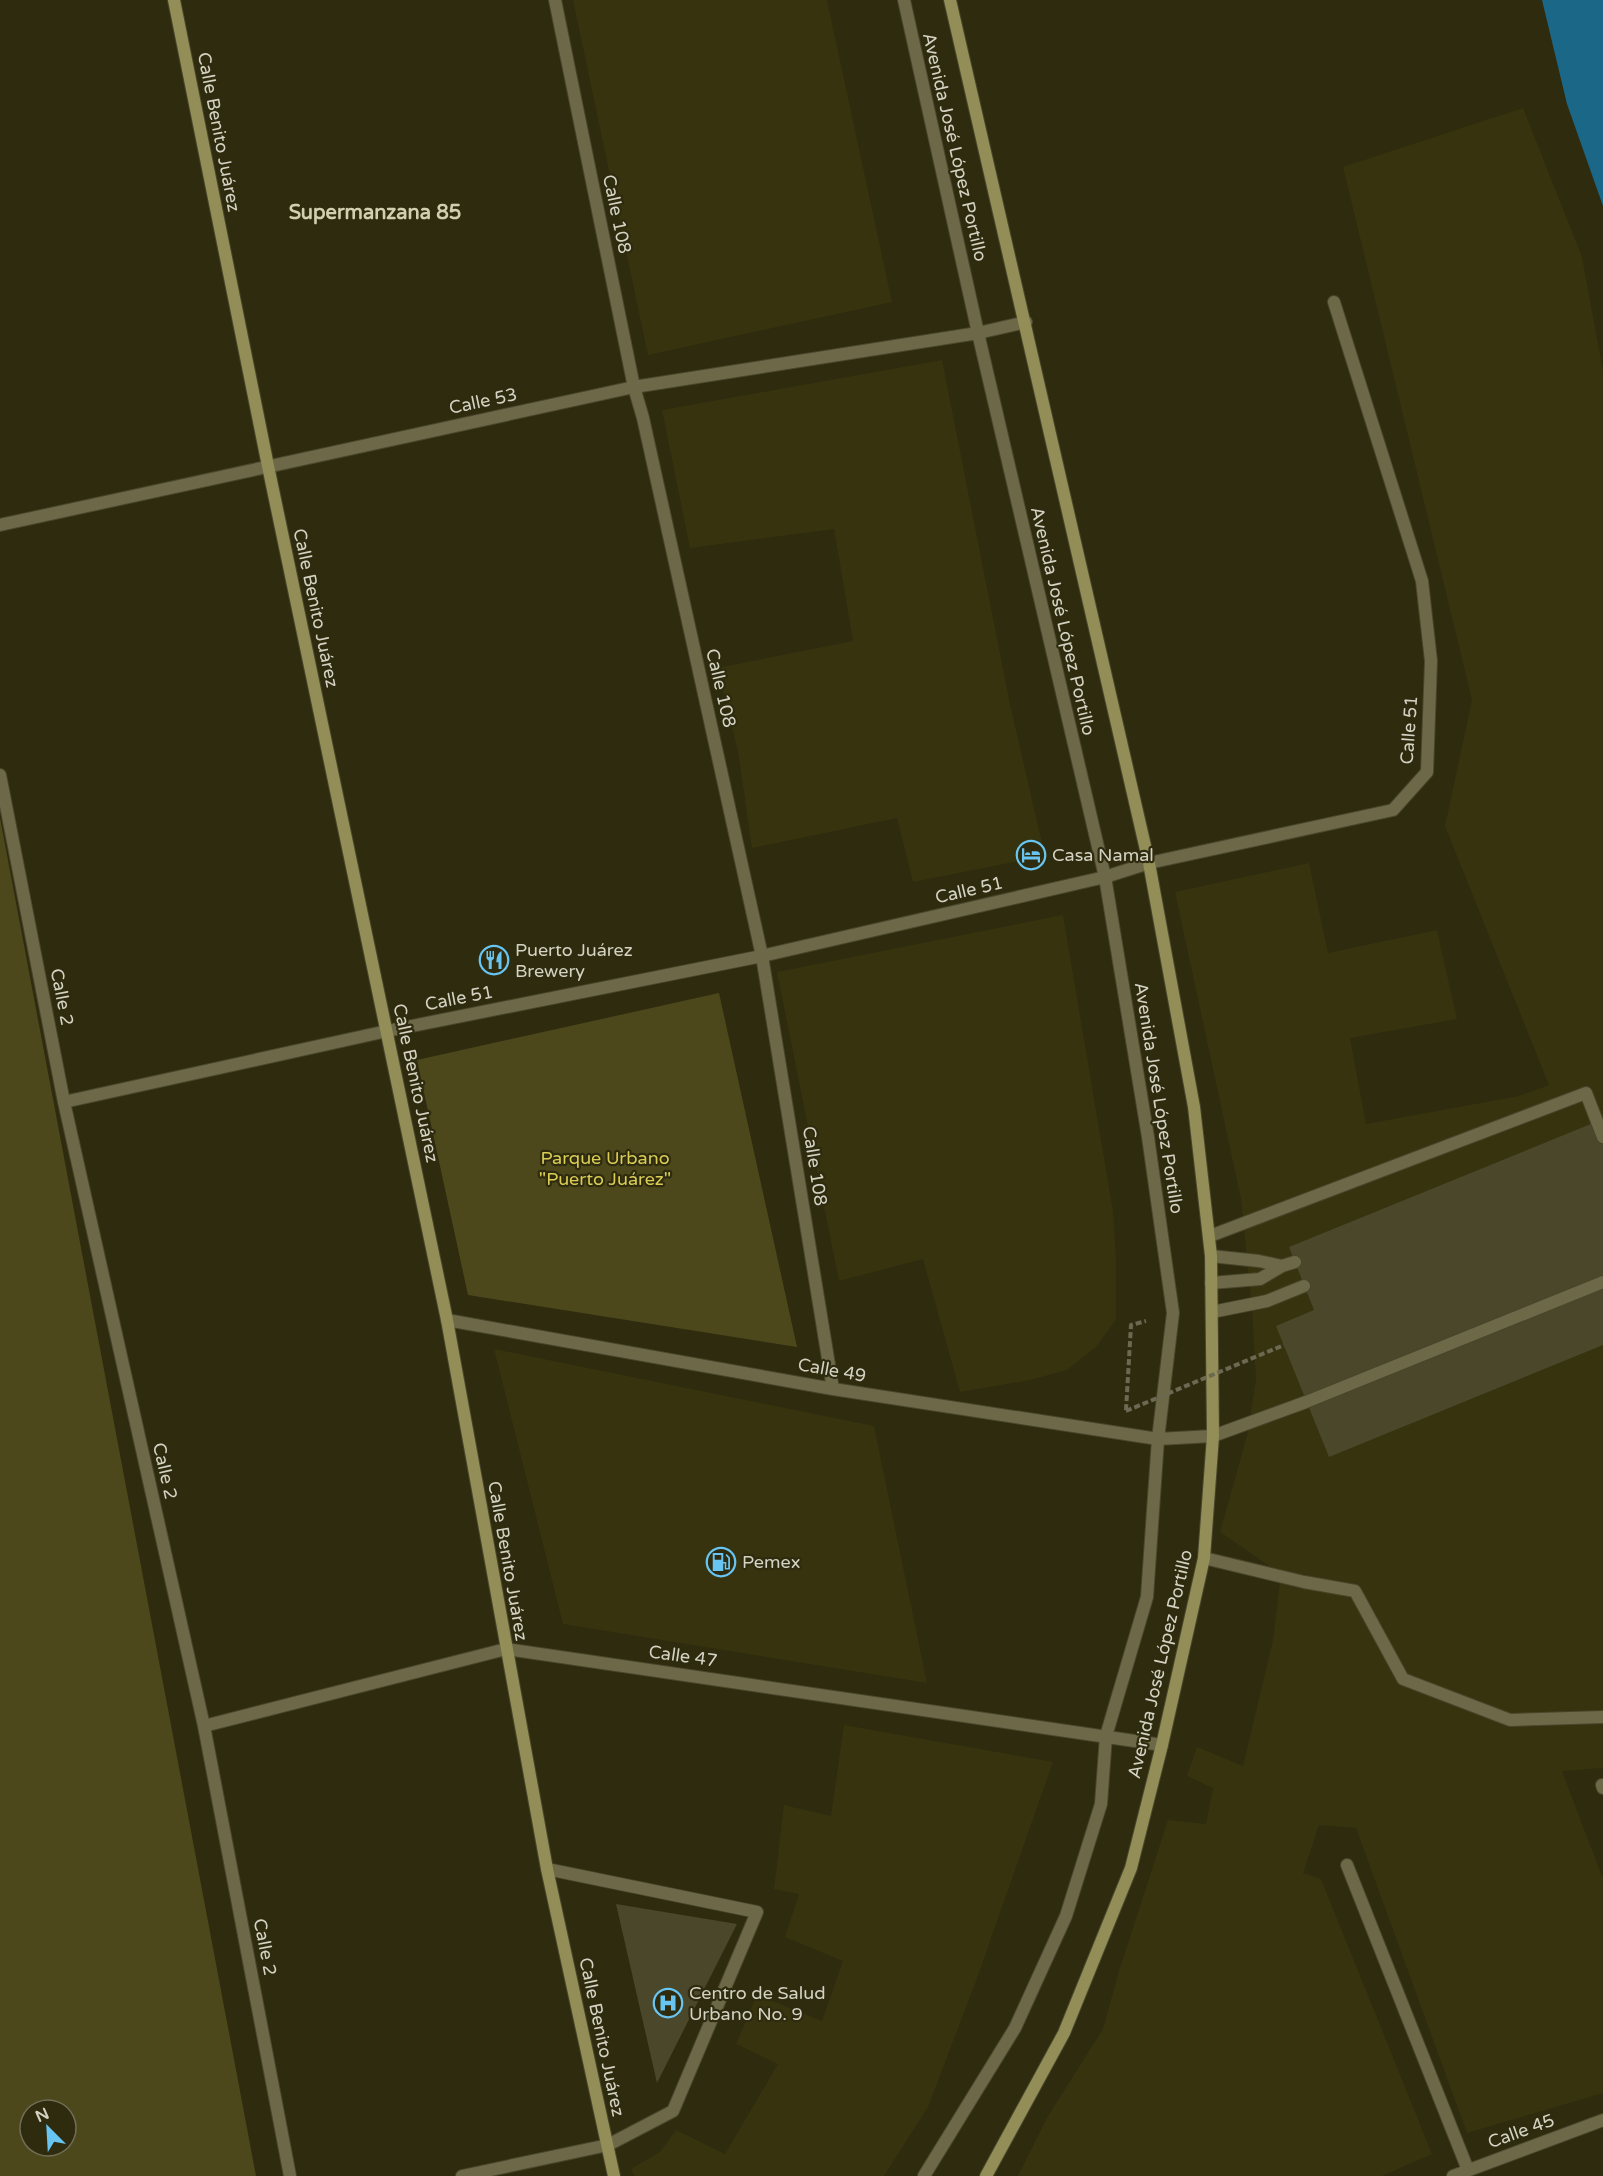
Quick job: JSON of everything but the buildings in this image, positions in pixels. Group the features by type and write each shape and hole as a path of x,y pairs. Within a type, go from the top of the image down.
{"main road":[{"name":"Calle Benito Juárez","path":"174,0 268,466 447,1320 547,1869 614,2176"},
{"name":"Avenida José López Portillo","path":"950,0 1149,863 1194,1107 1210,1236 1212,1312 1213,1436 1204,1558 1131,1868 1068,2022 986,2176"}],"street":[{"name":"Calle 108","path":"555,0 634,387 762,956 833,1389"},
{"name":"Avenida José López Portillo","path":"903,0 1105,877 1149,1137 1173,1313 1158,1439 1147,1597 1106,1736 1101,1804 1066,1916 1015,2028 924,2176"},
{"name":"Calle 51","path":"64,1102 387,1031 762,956 1105,877 1149,863 1393,810 1427,772 1431,661 1422,581 1334,302"},
{"name":"Calle 53","path":"0,525 634,387 978,333 1026,322"},
{"name":"Calle 2","path":"0,776 64,1102 204,1725 290,2176"},
{"path":"1210,1236 1586,1094 1603,1137"},
{"path":"1211,1256 1282,1266"},
{"path":"1211,1283 1260,1279 1282,1266 1295,1262"},
{"name":"Calle 49","path":"447,1320 833,1389 1158,1439 1213,1436 1306,1402 1603,1282"},
{"path":"1212,1312 1267,1301 1304,1286"},
{"path":"1204,1558 1304,1582 1355,1591 1403,1679 1510,1720 1603,1717"},
{"name":"Calle 47","path":"204,1725 506,1649 1162,1744"},
{"path":"1347,1865 1468,2170"},
{"path":"462,2176 608,2145 673,2111 757,1912 547,1869"},
{"name":"Calle 45","path":"1453,2176 1603,2120"}],"path":[{"path":"1131,1325 1126,1411 1284,1345"}],"shaded area":[{"path":"573,0 827,0 892,302 648,355"},
{"path":"1523,108 1582,257 1603,371 1603,1768 1562,1771 1603,1879 1603,2093 1467,2133 1356,1828 1319,1825 1303,1873 1321,1879 1432,2154 1382,2176 1018,2176 1048,2116 1103,2029 1119,1971 1168,1820 1206,1824 1213,1788 1187,1776 1197,1747 1243,1766 1273,1640 1281,1574 1220,1532 1248,1432 1256,1379 1252,1308 1241,1199 1175,892 1309,863 1328,953 1437,930 1457,1019 1350,1038 1366,1124 1519,1096 1549,1085 1445,826 1472,700 1343,167"},
{"path":"942,360 1010,704 1045,856 913,882 897,818 752,848 738,751 717,668 853,641 834,529 690,548 662,410"},
{"path":"1063,915 1113,1211 1116,1320 1096,1347 1067,1370 1030,1380 960,1392 923,1259 839,1281 777,972"},
{"path":"494,1349 874,1426 927,1683 563,1624"},
{"path":"844,1725 1053,1762 976,1981 928,2107 884,2176 634,2176 631,2169 660,2152 676,2130 725,2154 778,2064 736,2044 757,1995 822,2021 843,1961 785,1937 799,1894 774,1889 784,1805 831,1816"}],"green space":[{"path":"0,818 256,2176 0,2176"},
{"name":"Parque Urbano \"Puerto Juárez\"","path":"719,993 797,1347 468,1295 417,1060"}],"water":[{"path":"1542,0 1603,0 1603,206 1567,104"}],"place":[{"name":"Casa Namal","path":"1031,855"},
{"name":"Puerto Juárez Brewery","path":"494,960"},
{"name":"Pemex","path":"721,1562"},
{"name":"Centro de Salud Urbano No. 9","path":"668,2003"}],"district":[{"name":"Supermanzana 85","path":"375,213"}]}
